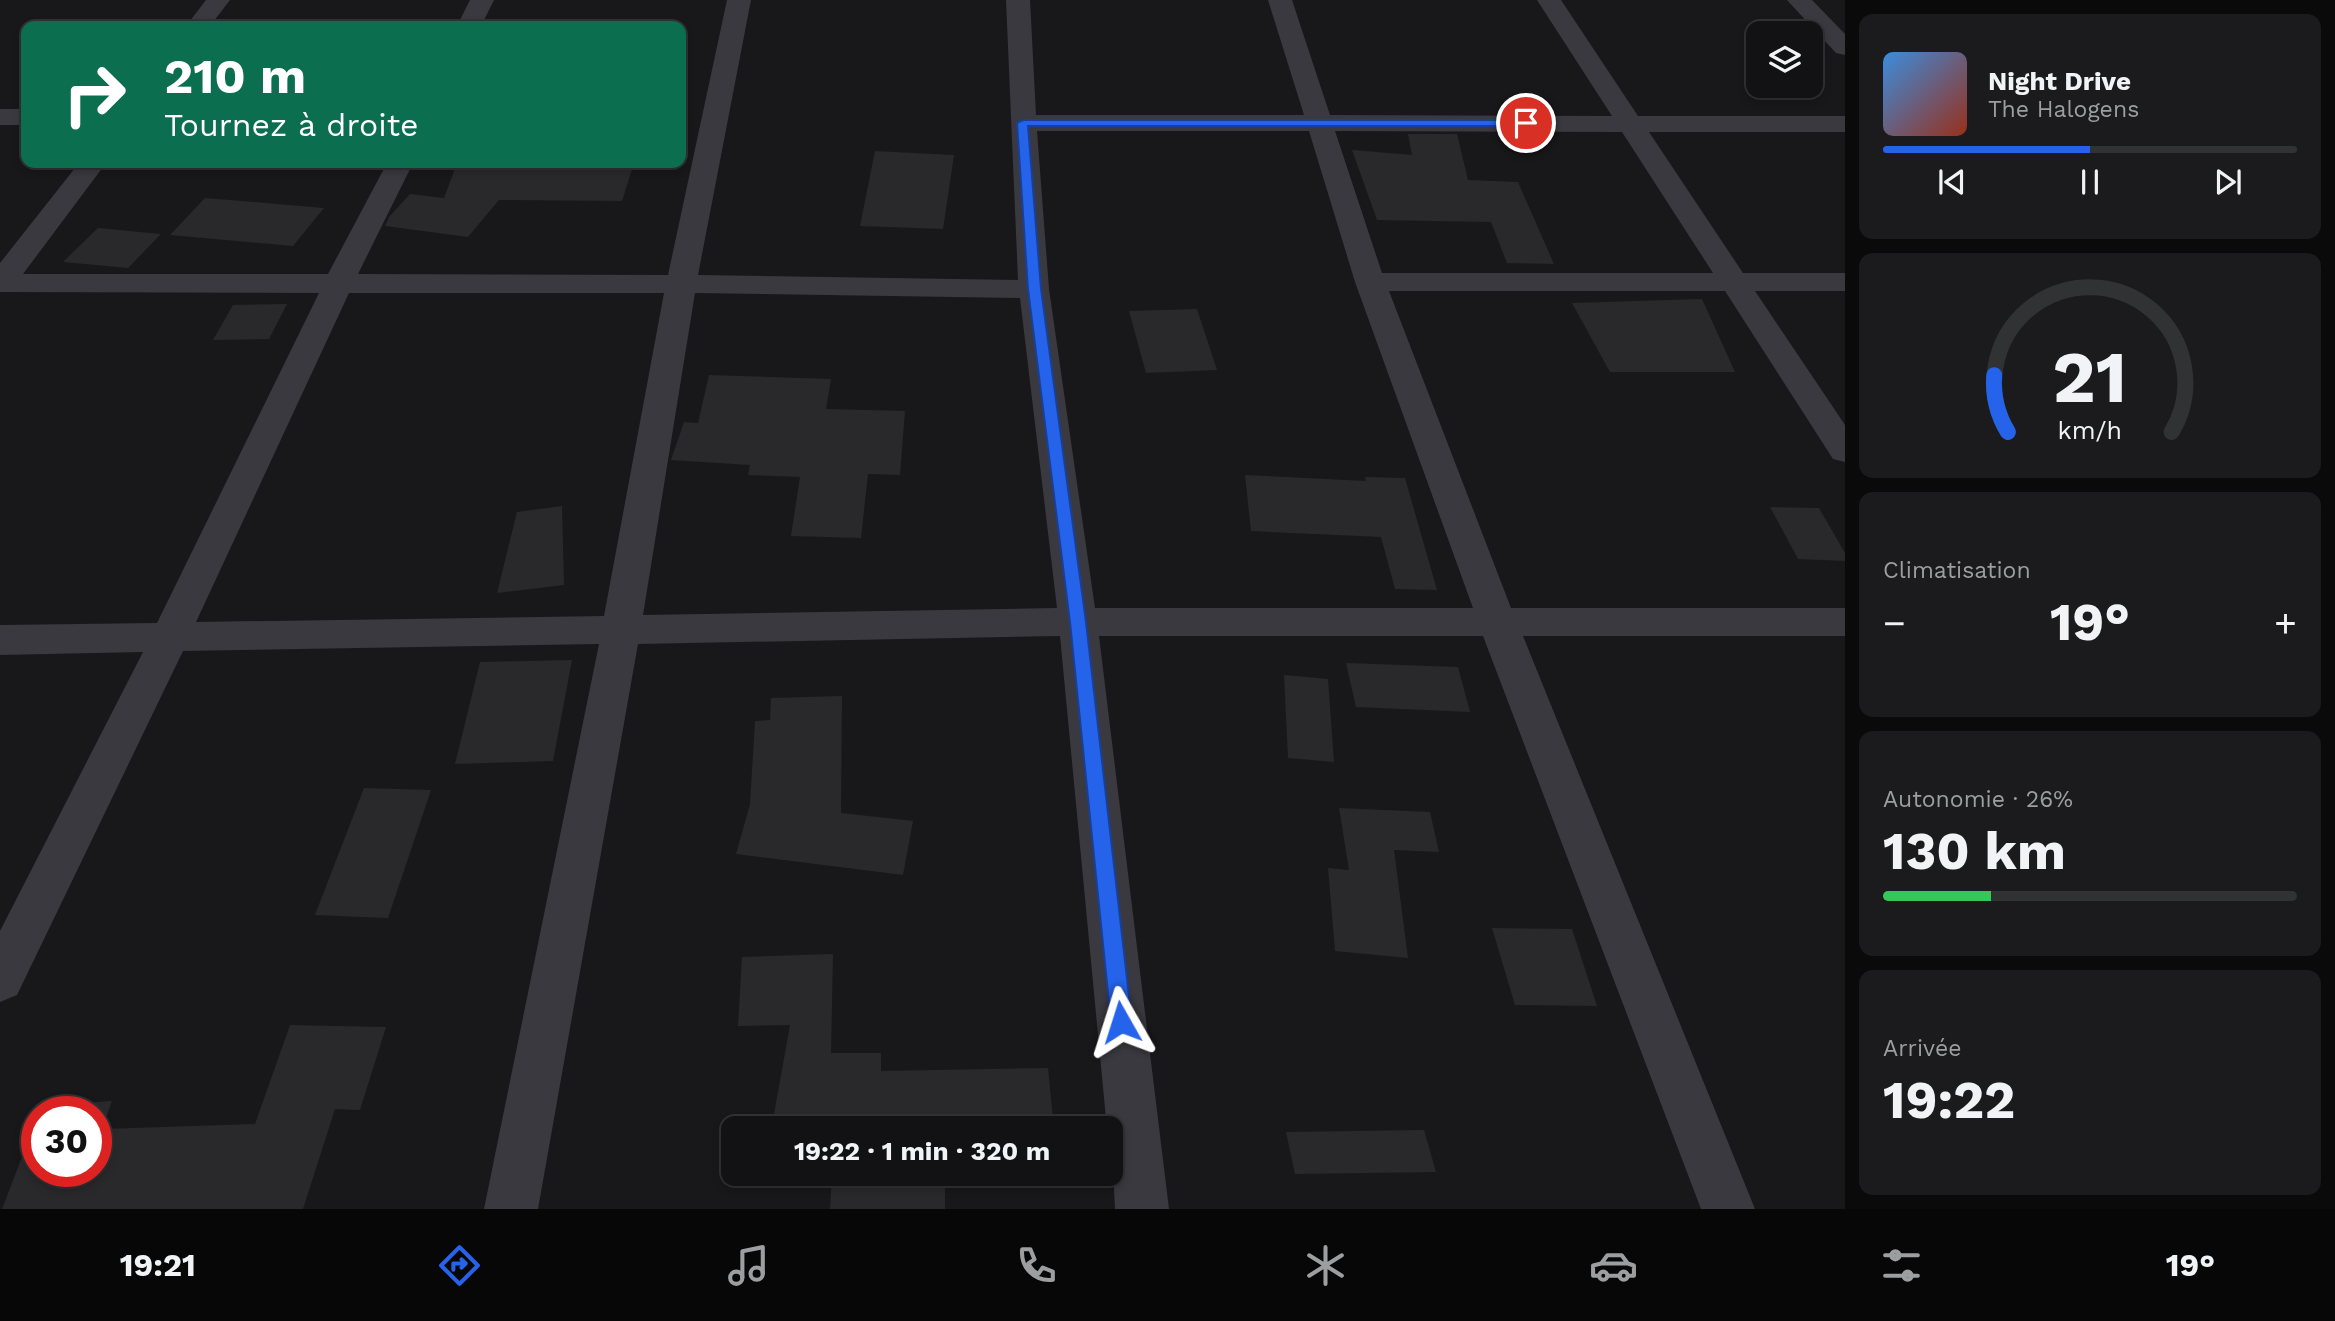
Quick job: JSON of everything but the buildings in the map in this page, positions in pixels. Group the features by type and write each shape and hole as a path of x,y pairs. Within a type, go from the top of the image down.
{"street":[{"path":"202,21 218,0"},
{"path":"472,21 482,0"},
{"path":"510,1209 621,629 681,284 739,0"},
{"path":"1018,0 1034,289 1078,622 1142,1209"},
{"path":"1280,0 1370,282 1497,621 1728,1209"},
{"path":"1549,0 1845,451"},
{"path":"1799,0 1845,48"},
{"path":"0,117 21,117"},
{"path":"1023,123 1845,124"},
{"path":"89,168 0,283 681,284 1034,289"},
{"path":"0,980 397,168"},
{"path":"1370,282 1845,282"},
{"path":"0,640 1078,622 1845,622"}],"route":[{"path":"1121,1022 1078,622 1034,289 1023,123 1526,123"}]}
